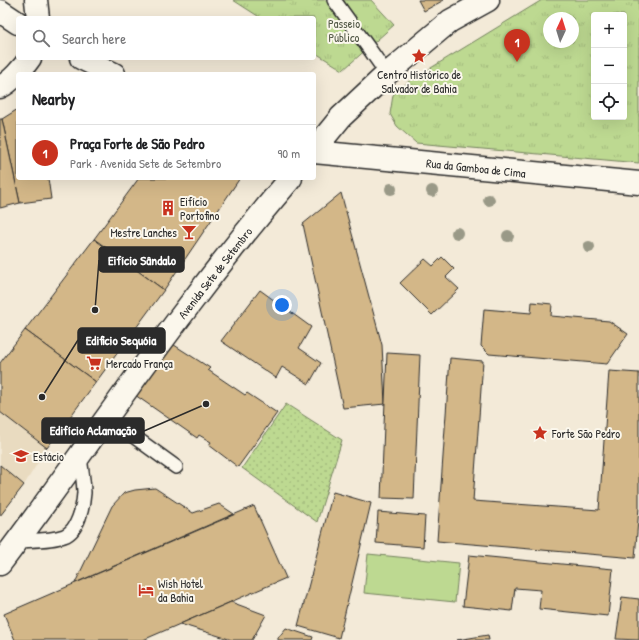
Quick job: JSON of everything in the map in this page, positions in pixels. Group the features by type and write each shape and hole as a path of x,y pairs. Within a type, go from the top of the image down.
{"main road":[{"path":"36,0 38,16"},
{"path":"316,148 340,118 387,74 450,21 488,0"},
{"path":"0,11 16,22"},
{"path":"18,72 29,60"},
{"path":"85,60 110,72"},
{"path":"0,88 16,74"},
{"name":"Rua da Gamboa de Cima","path":"316,151 639,183"},
{"name":"Avenida Sete de Setembro","path":"0,564 187,308 284,186"}],"lane":[{"path":"334,0 387,74"},
{"path":"107,417 176,467"},
{"path":"17,541 38,540 64,536 74,528 80,514 84,493 80,456"}],"shaded area":[{"name":"Estácio","path":"0,412 47,448 24,485 0,465"}],"green space":[{"name":"Passeio Público","path":"233,0 371,0 394,25 343,70 316,53 316,16 258,16"},
{"path":"542,0 639,0 639,163 416,143 397,126 390,114 393,95 408,82"},
{"path":"286,404 342,440 317,522 242,468"},
{"path":"368,554 459,563 455,602 364,593"}],"building":[{"path":"418,0 444,0 424,11"},
{"path":"16,110 16,180 48,180 51,199 20,203 2,119"},
{"path":"0,119 2,119 20,203 0,208"},
{"name":"Eifício Portofino","path":"138,180 239,180 164,290 94,239"},
{"path":"341,193 382,345 385,404 343,408 303,224"},
{"path":"94,239 164,290 96,382 25,330"},
{"path":"442,257 454,269 446,277 459,289 432,315 400,283 425,259 433,266"},
{"path":"260,290 311,327 299,348 321,363 309,384 282,367 276,378 221,341"},
{"path":"532,302 552,304 551,316 609,321 628,334 607,364 489,354 481,346 484,309 531,313"},
{"path":"25,330 96,382 47,448 0,412 0,363"},
{"path":"171,343 210,368 208,370 245,395 247,393 277,413 238,467 209,445 211,442 199,435 197,438 135,395"},
{"path":"387,353 420,355 414,499 381,498"},
{"path":"450,358 483,361 473,501 599,510 609,371 639,373 639,507 635,558 437,541"},
{"path":"0,465 24,485 0,516"},
{"path":"155,488 193,513 219,504 234,514 75,583 112,506 124,493 135,490"},
{"path":"333,492 371,503 339,638 298,626"},
{"path":"254,506 286,578 143,640 15,640 4,614"},
{"path":"378,512 425,516 423,547 376,543"},
{"path":"469,555 613,569 608,616 539,609 541,590 515,588 512,611 463,606"},
{"path":"622,597 639,599 639,640 616,639"},
{"path":"231,602 266,615 252,640 232,640 180,624"},
{"path":"286,628 313,637 312,640 278,640"},
{"path":"488,635 489,640 457,640"}],"place":[{"name":"Centro Histórico de Salvador de Bahia","path":"419,56"},
{"name":"Praça Forte de São Pedro","path":"517,62"},
{"name":"Eifício Portofino","path":"168,208"},
{"name":"Mestre Lanches","path":"189,232"},
{"name":"Eifício Sândalo","path":"95,310"},
{"name":"Mercado França","path":"94,363"},
{"name":"Edificio Sequóia","path":"42,397"},
{"name":"Edifício Aclamação","path":"206,404"},
{"name":"Forte São Pedro","path":"540,433"},
{"name":"Estácio","path":"21,456"},
{"name":"Wish Hotel da Bahia","path":"146,590"}]}
